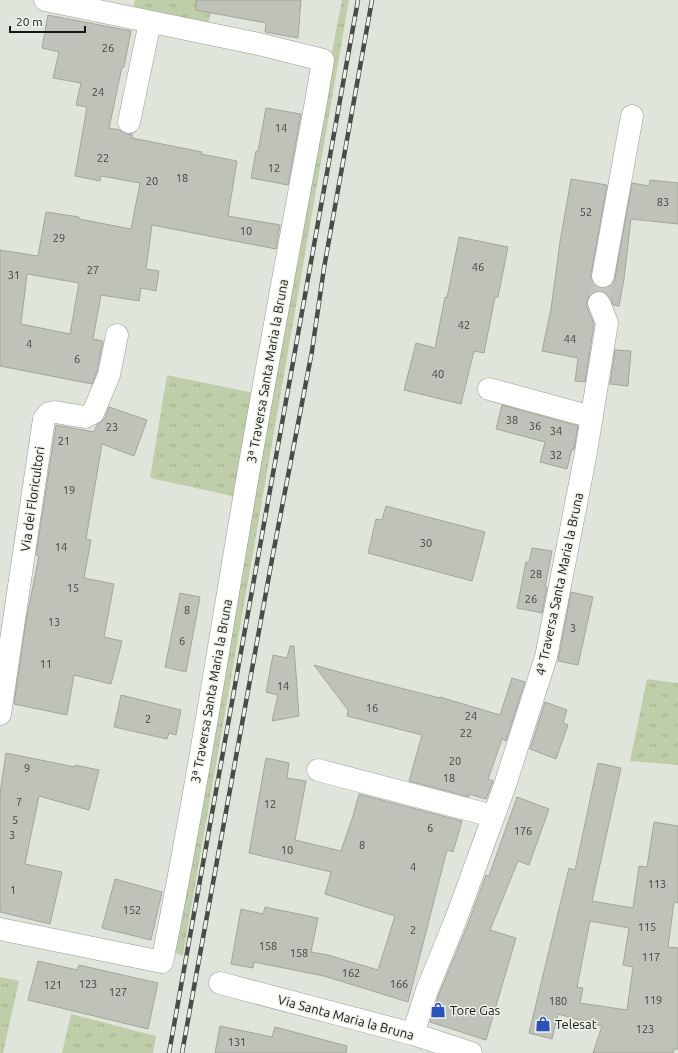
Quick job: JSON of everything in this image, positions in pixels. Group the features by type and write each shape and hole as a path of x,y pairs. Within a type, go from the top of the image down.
{"street":[{"name":"3ª Traversa Santa Maria la Bruna","path":"0,929 162,962 174,904 323,60 254,43 45,0"},
{"path":"129,122 150,22"},
{"path":"602,276 632,116"},
{"name":"4ª Traversa Santa Maria la Bruna","path":"413,1034 427,990 456,919 504,785 546,657 574,517 607,323 599,303"},
{"name":"Via dei Floricultori","path":"0,714 44,419 49,412 85,416 93,413 108,375 117,335"},
{"path":"489,389 592,417"},
{"path":"318,770 493,816"},
{"name":"Via Santa Maria la Bruna","path":"220,983 413,1034 471,1053"}],"green space":[{"path":"135,0 214,0 208,24 133,7"},
{"path":"342,0 349,0 183,955 171,952 303,202"},
{"path":"167,375 258,394 237,497 150,478"},
{"path":"647,679 678,683 678,765 630,761"},
{"path":"0,977 19,981 3,1053 0,1053"},
{"path":"71,1014 156,1036 153,1053 62,1053"}],"building":[{"path":"196,0 301,0 298,38 265,32 266,23 196,10"},
{"path":"48,15 131,31 109,128 120,130 126,134 132,134 132,138 202,152 201,154 237,161 228,216 280,225 276,249 152,225 146,269 159,271 156,291 141,288 139,301 101,295 93,339 103,341 97,371 92,384 0,366 0,250 38,256 46,212 79,217 79,219 131,229 140,183 101,176 100,181 75,176 87,107 76,105 81,83 53,78 59,52 42,48","holes":["27,274 79,283 70,334 21,324"]},
{"path":"266,108 301,114 288,185 251,178"},
{"path":"571,179 607,185 591,274 591,280 595,285 601,288 608,288 615,278 632,183 649,186 650,180 678,183 678,224 631,219 624,279 619,306 613,305 611,298 607,293 601,291 595,291 589,296 587,307 594,324 585,382 575,381 578,358 542,351 551,309 560,242"},
{"path":"459,237 508,247 498,297 495,297 484,353 474,351 461,404 404,390 416,343 435,348"},
{"path":"615,350 631,351 628,386 610,384"},
{"path":"502,405 578,426 574,450 572,449 567,469 540,462 545,442 496,429"},
{"path":"109,407 147,420 134,456 102,444 86,539 91,540 84,578 114,584 104,637 122,641 111,684 74,675 67,715 14,704 26,621 39,556 36,555 56,425 94,432 97,425 105,418"},
{"path":"386,506 485,532 472,581 368,553 376,519 382,520"},
{"path":"532,548 552,551 542,613 517,608 526,562 529,562"},
{"path":"571,592 593,597 578,665 558,661"},
{"path":"180,593 200,597 186,672 165,667"},
{"path":"290,646 294,646 299,716 272,721 278,695 266,692 273,655 287,658"},
{"path":"314,665 440,697 500,715 512,678 525,682 506,741 502,739 488,779 493,781 486,799 469,794 469,797 409,781 422,735 347,716 348,710"},
{"path":"121,695 181,710 176,735 169,733 167,739 114,727"},
{"path":"545,702 567,710 563,723 568,725 556,759 530,749"},
{"path":"6,753 75,767 75,765 99,770 89,810 39,796 25,864 62,872 50,924 0,912 0,793"},
{"path":"266,758 289,763 287,778 306,781 295,840 341,851 359,794 462,821 453,852 447,850 408,1002 324,976 254,962 253,968 231,964 241,909 263,914 265,907 318,918 311,952 328,955 378,970 395,916 325,894 331,872 249,853"},
{"path":"598,763 621,768 592,901 633,908 639,866 647,867 654,822 678,826 678,903 674,902 668,947 678,948 678,1049 674,1049 673,1053 593,1053 602,1026 558,1014 552,1039 529,1033 569,868 575,870","holes":["590,921 629,928 623,965 633,967 627,1010 580,1003 583,988 577,987"]},
{"path":"517,797 549,809 529,865 518,861 490,930 516,938 486,1040 430,1022 439,994 468,924 486,875 489,876"},
{"path":"115,879 162,892 151,940 102,928"},
{"path":"38,961 77,970 79,965 158,983 148,1029 28,1000"},
{"path":"220,1026 272,1037 275,1027 347,1046 346,1053 215,1053"}],"tunnel":[{"path":"599,303 603,276"}],"railway":[{"path":"169,1053 358,0"},
{"path":"182,1053 273,554 312,351 324,268 372,0"}],"place":[{"name":"Tore Gas","path":"438,1010"},
{"name":"Telesat","path":"543,1024"}]}
